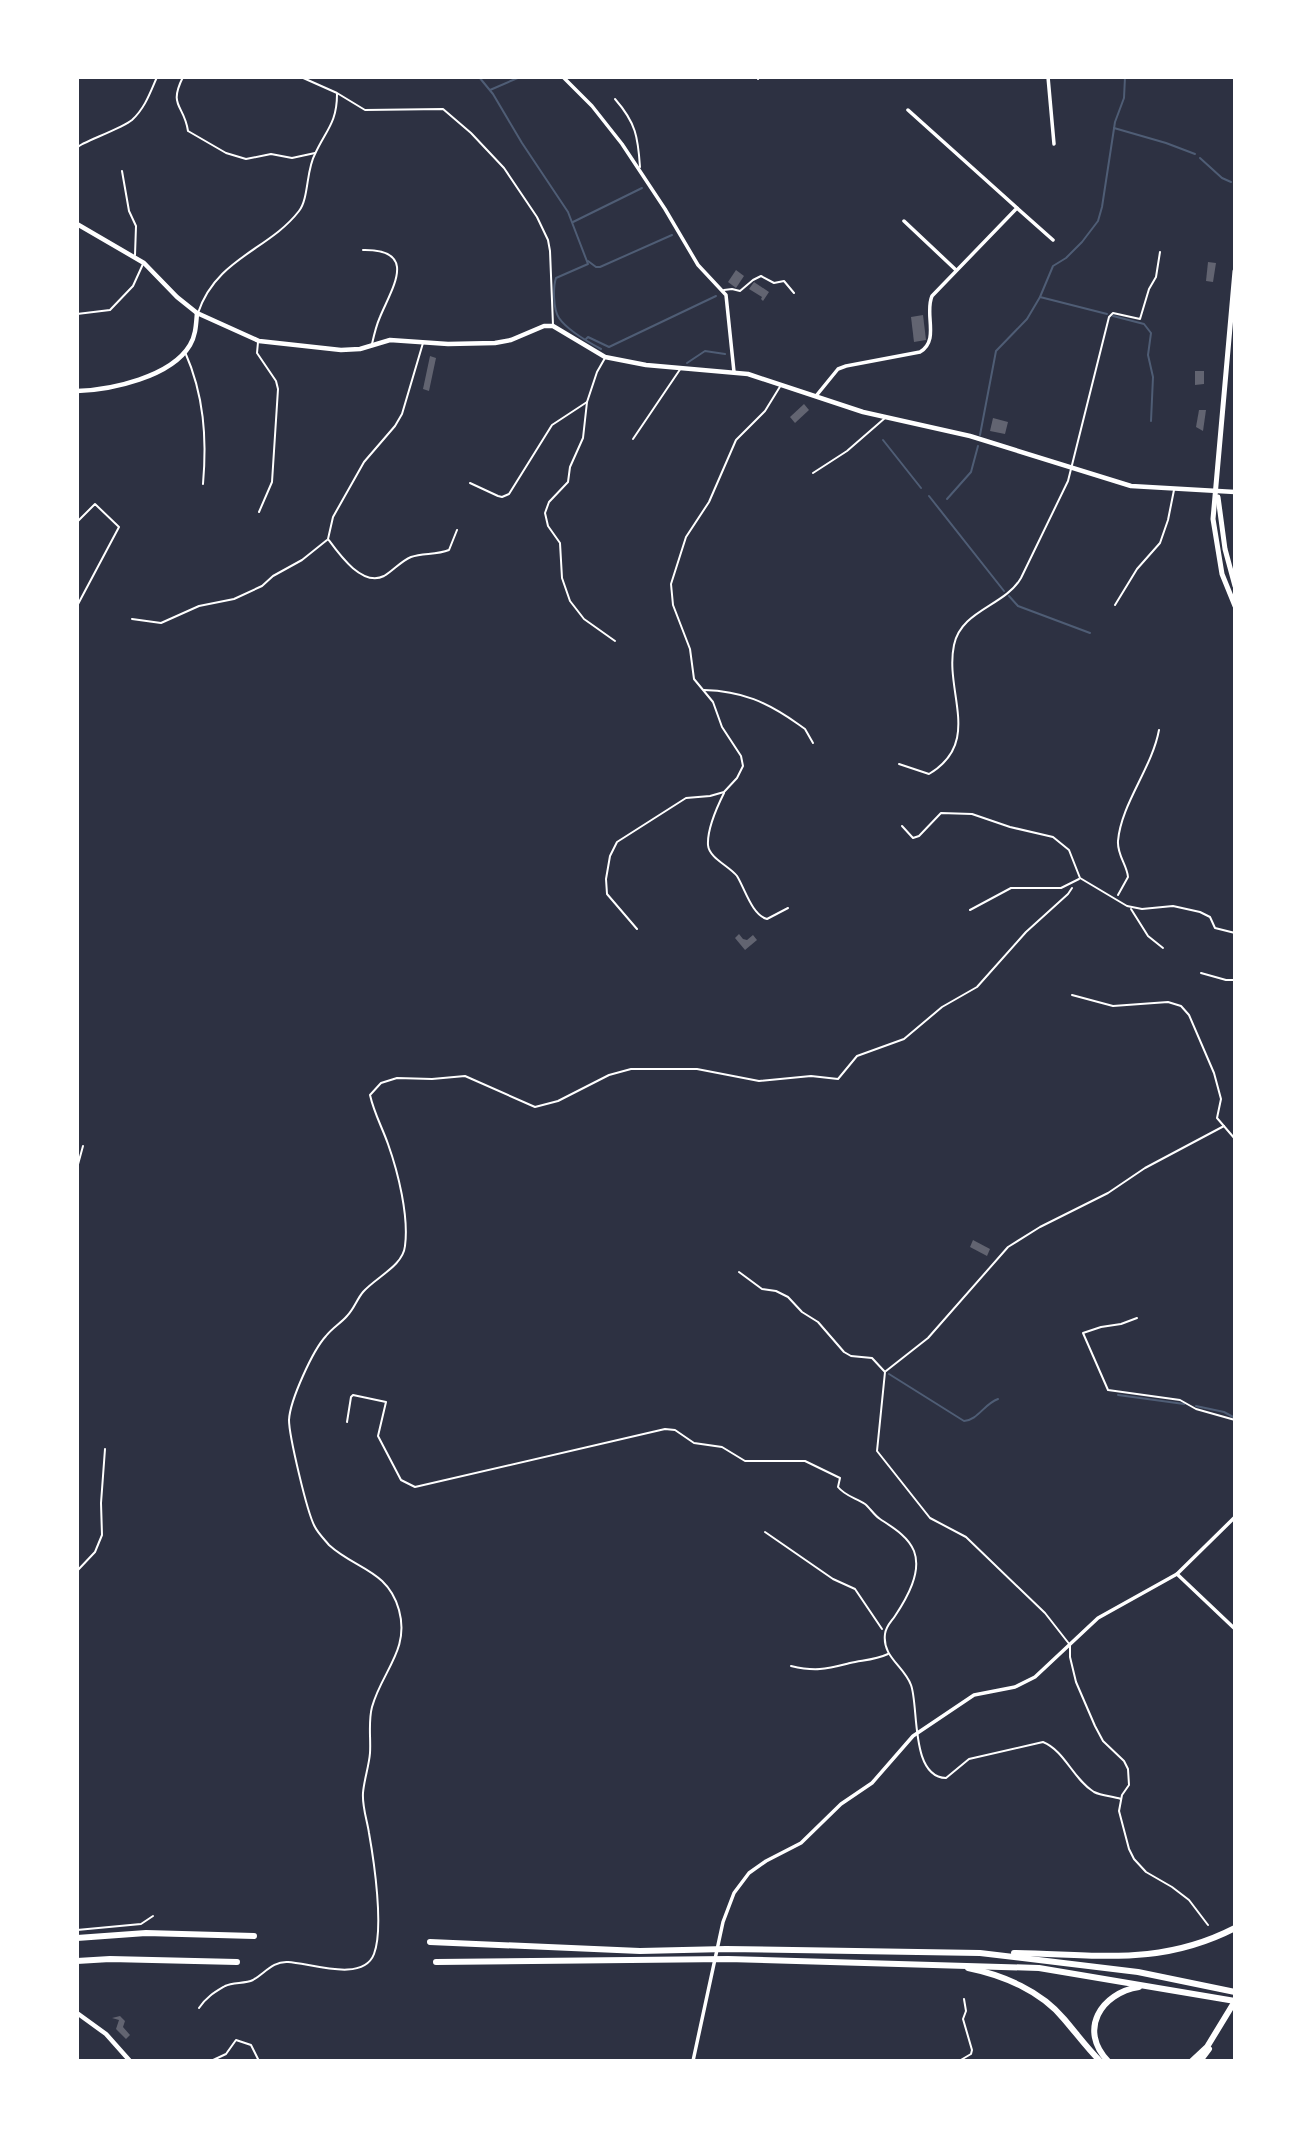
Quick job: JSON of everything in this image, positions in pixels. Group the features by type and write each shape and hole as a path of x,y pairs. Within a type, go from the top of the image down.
{"highway":[{"path":"430,1942 640,1951 726,1949 1144,1956 1193,1946 1235,1928"},
{"path":"77,1938 146,1933 254,1936"},
{"path":"980,1953 1138,1972 1235,1992"},
{"path":"77,1961 124,1959 237,1962"},
{"path":"436,1962 728,1959 1039,1968 1235,2001 1207,2047 1192,2061"},
{"path":"942,1964 984,1971 1008,1979 1032,1992 1064,2018 1072,2031 1100,2061"},
{"path":"1108,2061 1094,2041 1094,2030 1096,2020 1108,2001 1124,1991 1139,1987 1175,1991"},
{"path":"1200,2061 1235,2009"}],"main road":[{"path":"1235,271 1213,519 1217,555 1225,584 1235,606"},
{"path":"1217,491 1225,549 1235,586"}],"street":[{"path":"564,77 599,115 640,168 698,265 723,290 729,312 734,372"},
{"path":"1048,77 1054,144"},
{"path":"908,110 1053,240"},
{"path":"816,396 838,369 926,349 931,337 929,300 1017,208"},
{"path":"904,221 956,270"},
{"path":"77,224 144,263 197,313 258,341 341,350 360,349 390,340 495,343 511,340 544,326 553,326 605,357 646,365 734,372 782,384 886,417 961,434 1131,486 1235,492"},
{"path":"77,391 139,380 165,366 185,351 194,336 197,313"},
{"path":"693,2061 723,1922 729,1903 742,1881 757,1867 801,1843 841,1804 872,1783 916,1734 974,1695 1026,1682 1035,1677 1084,1629 1112,1609 1177,1574 1235,1517"},
{"path":"1177,1574 1235,1629"},
{"path":"77,2013 106,2034 130,2061"}],"lane":[{"path":"77,158 77,148 82,144 115,131 133,119 146,103 157,77"},
{"path":"183,77 175,94 187,121 188,131 226,153 246,159 271,154 292,158 315,153"},
{"path":"302,77 365,110 443,109 489,152 522,194 548,240 553,326"},
{"path":"197,313 210,288 227,269 281,228 301,208 315,153 334,121 337,93"},
{"path":"615,99 637,132 640,168"},
{"path":"121,171 129,211 136,226 134,256"},
{"path":"363,250 386,253 393,258 398,270 394,289 376,327 372,345"},
{"path":"899,764 929,774 953,752 959,735 953,654 955,639 980,610 1016,586 1071,468 1111,314 1140,319 1149,289 1156,277 1160,252"},
{"path":"77,314 110,310 133,286 144,263"},
{"path":"723,290 740,291 761,276 774,283 784,281 794,293"},
{"path":"258,341 257,353 276,381 278,389 272,482 259,512"},
{"path":"132,619 161,623 199,606 234,599 262,586 328,539 333,517 364,462 402,414 423,342"},
{"path":"185,351 201,401 205,442 203,484"},
{"path":"605,357 587,402 583,438 570,467 568,482 549,502 545,513 548,526 560,543 562,578 570,601 584,619 615,641"},
{"path":"633,439 681,367"},
{"path":"782,384 765,411 736,440 709,502 686,537 671,584 673,605 688,643 694,680 713,702 719,722 743,761 737,778 724,792 712,826 709,850 736,874 758,914 767,919 788,908"},
{"path":"470,483 492,494 505,496 513,489 552,425 587,402"},
{"path":"813,473 847,451 886,417"},
{"path":"1115,605 1137,569 1160,544 1174,489"},
{"path":"77,522 89,507 95,504 119,527 77,606"},
{"path":"328,539 351,566 368,578 377,578 409,558 449,550 457,530"},
{"path":"703,690 752,697 798,724 813,743"},
{"path":"637,929 607,894 606,879 610,856 617,842 686,798 724,792"},
{"path":"902,826 913,838 919,836 940,813 959,812 1060,840 1069,850 1080,878 1130,908 1148,936 1163,948"},
{"path":"970,910 1011,887 1052,889 1072,884 1080,878"},
{"path":"1130,908 1173,906 1200,912 1210,917 1215,928 1235,933"},
{"path":"1201,973 1235,981"},
{"path":"1072,995 1113,1006 1168,1002 1181,1006 1189,1015 1209,1060 1221,1099 1217,1118 1235,1139"},
{"path":"1208,1925 1189,1900 1172,1886 1146,1872 1134,1859 1119,1820 1121,1799 1129,1786 1128,1769 1124,1761 1103,1741 1095,1726 1076,1682 1070,1645 1045,1614 966,1537 930,1518 877,1451 885,1372 928,1338 1008,1247 1224,1126"},
{"path":"77,1168 83,1146"},
{"path":"738,1272 762,1289 783,1293 806,1315 818,1322 844,1352 851,1356 872,1358 885,1372"},
{"path":"1138,1318 1083,1334 1108,1390 1183,1401 1196,1409 1235,1420"},
{"path":"347,1422 353,1395 386,1402 378,1436 401,1480 415,1488 665,1429 675,1430 694,1443 722,1447 746,1461 805,1461 840,1478 838,1487 841,1492 862,1502 880,1520 887,1521 914,1550 916,1573 884,1636 889,1654 912,1688 916,1734 925,1761 938,1777 951,1776 969,1759 1043,1742 1053,1748 1091,1790 1121,1799"},
{"path":"77,1571 95,1552 102,1535 101,1503 105,1449"},
{"path":"791,1666 824,1670 873,1661 889,1654"},
{"path":"77,1930 141,1924 153,1916"},
{"path":"960,2061 971,2054 972,2050 963,2019 966,2011 964,1999"},
{"path":"211,2061 226,2054 236,2040 251,2045 259,2061"},
{"path":"514,2061 524,2061"}],"path":[{"path":"1115,898 1128,877 1118,848 1119,835 1129,805 1150,763 1159,730"},
{"path":"200,2008 205,1998 220,1992 225,1986 254,1979 279,1963 291,1962 345,1970 362,1966 372,1959 376,1951 377,1898 363,1795 370,1753 372,1707 401,1645 403,1633 399,1610 389,1587 371,1570 336,1550 314,1526 304,1494 289,1420 319,1344 348,1316 364,1291 403,1256 405,1248 405,1218 394,1164 375,1117 370,1095 381,1083 397,1078 465,1076 535,1107 558,1101 609,1075 631,1069 697,1069 759,1081 811,1076 838,1079 862,1053 904,1039 942,1007 977,987 1026,932 1068,894 1072,884"},
{"path":"765,1532 833,1579 855,1588 876,1617 884,1636"}],"building":[{"path":"1208,262 1216,263 1213,282 1206,281"},
{"path":"736,270 744,276 736,288 728,282"},
{"path":"754,282 769,292 763,301 762,297 749,289"},
{"path":"923,315 926,340 914,342 911,317"},
{"path":"430,356 436,358 429,391 423,389"},
{"path":"1195,371 1204,371 1204,384 1195,385"},
{"path":"804,404 809,410 795,423 790,417"},
{"path":"1199,410 1206,410 1203,431 1196,427"},
{"path":"993,418 1008,422 1005,434 990,431"},
{"path":"739,934 747,940 753,935 757,940 745,950 735,938"},
{"path":"973,1240 990,1249 987,1256 970,1247"},
{"path":"120,2016 125,2021 123,2027 130,2035 126,2039 116,2029 119,2020 112,2018"}],"waterway":[{"path":"479,77 493,94 568,212 588,264 556,278 556,309 559,318 578,336 601,349"},
{"path":"490,90 520,77"},
{"path":"980,435 996,351 1027,319 1053,266 1066,258 1098,221 1115,122 1124,98 1125,77"},
{"path":"1114,128 1195,154"},
{"path":"1200,158 1222,178 1231,182"},
{"path":"573,222 642,188"},
{"path":"588,261 600,267 672,235"},
{"path":"586,339 588,337 609,347 716,296"},
{"path":"1040,297 1107,314"},
{"path":"1113,316 1144,324 1151,333 1148,355 1153,377 1151,421"},
{"path":"687,363 705,351 725,354"},
{"path":"883,440 921,488"},
{"path":"947,499 971,472 978,446"},
{"path":"929,496 1004,591"},
{"path":"1009,596 1018,606 1090,633"},
{"path":"889,1374 964,1421 973,1418 998,1399"},
{"path":"1118,1395 1184,1404"},
{"path":"1196,1406 1224,1412 1235,1418"}]}
